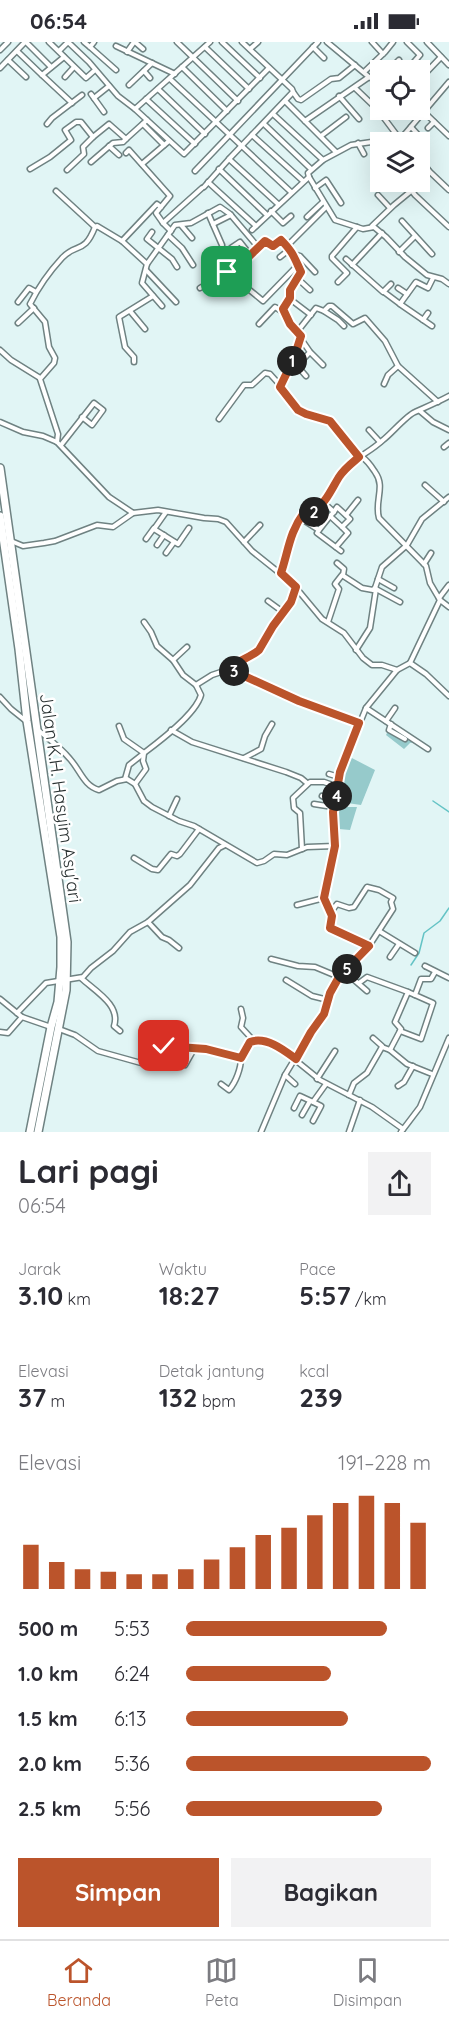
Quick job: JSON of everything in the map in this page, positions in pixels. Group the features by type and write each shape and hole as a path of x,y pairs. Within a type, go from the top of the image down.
{"highway":[{"path":"0,468 4,539"},
{"name":"Jalan K.H. Hasyim Asy'ari","path":"0,516 37,729 66,942 64,980 58,1002 47,1087 35,1131"},
{"name":"Jalan K.H. Hasyim Asy'ari","path":"4,539 27,721 60,927 64,980"},
{"path":"39,801 43,804 40,778 43,771"},
{"path":"46,846 49,839 45,807 49,812"},
{"name":"Jalan K.H. Hasyim Asy'ari","path":"35,1131 34,1114 55,1028"},
{"path":"34,1114 36,1118 42,1092 47,1087"}],"street":[{"path":"0,50 8,42"},
{"path":"0,68 25,42 51,67"},
{"path":"49,42 86,78 95,70"},
{"path":"59,51 68,42 120,98 185,154 269,68"},
{"path":"84,42 116,70"},
{"path":"90,47 94,42"},
{"path":"127,52 134,42 143,49"},
{"path":"177,42 238,101"},
{"path":"135,109 210,42"},
{"path":"222,42 260,78"},
{"path":"243,42 292,89 298,99 302,100 331,79 338,79 355,65"},
{"path":"250,50 258,42"},
{"path":"195,171 318,42"},
{"path":"305,121 369,76 327,42"},
{"path":"372,42 383,54"},
{"path":"364,72 393,42"},
{"path":"407,42 420,56 416,60"},
{"path":"427,42 449,65"},
{"path":"116,46 176,74"},
{"path":"205,47 249,89"},
{"path":"313,47 324,58"},
{"path":"17,51 72,103"},
{"path":"42,75 64,57"},
{"path":"430,69 441,57"},
{"path":"8,60 26,77"},
{"path":"129,85 152,63"},
{"path":"65,77 74,67"},
{"path":"182,67 227,111"},
{"path":"144,71 150,78"},
{"path":"170,79 291,192"},
{"path":"430,105 449,82"},
{"path":"94,98 109,86"},
{"path":"355,88 378,110 394,132"},
{"path":"158,89 204,134"},
{"path":"163,223 203,188 293,92"},
{"path":"91,94 104,112"},
{"path":"47,124 82,96"},
{"path":"339,96 359,119"},
{"path":"146,99 195,144"},
{"path":"285,101 336,152"},
{"path":"273,114 323,160"},
{"path":"321,136 346,117"},
{"path":"430,118 449,136"},
{"path":"91,162 115,141 123,142 147,120"},
{"path":"407,132 417,120"},
{"path":"30,169 71,140 65,130 76,122 81,122 93,137"},
{"path":"428,128 434,122"},
{"path":"67,170 84,154 84,146 109,124 126,139"},
{"path":"143,124 164,145"},
{"path":"264,124 311,169"},
{"path":"411,127 416,132"},
{"path":"252,135 303,182"},
{"path":"142,164 169,141"},
{"path":"370,142 358,143 336,152 311,169 308,174 334,220 365,229 372,226 410,192"},
{"path":"358,143 364,154"},
{"path":"109,146 119,155"},
{"path":"126,153 129,150 170,196 156,214 193,265"},
{"path":"229,159 278,204"},
{"path":"219,169 283,223 291,216"},
{"path":"430,172 449,190"},
{"path":"208,182 254,228 309,177"},
{"path":"315,188 326,180 341,203"},
{"path":"56,191 95,227 98,226 122,241 147,264"},
{"path":"412,192 449,227"},
{"path":"378,195 390,208"},
{"path":"307,217 323,202"},
{"path":"122,241 157,204 161,207"},
{"path":"162,306 142,282 147,264 175,225 191,223 220,207 231,215 258,247"},
{"path":"280,257 326,207"},
{"path":"208,213 222,245"},
{"path":"213,224 231,215"},
{"path":"402,221 432,254"},
{"path":"181,224 192,238"},
{"path":"372,226 427,275 442,279 449,284"},
{"path":"18,323 32,306 36,292 64,256 85,245 95,227"},
{"path":"338,282 347,273 332,256 357,227"},
{"path":"152,232 147,238 172,258 177,267"},
{"path":"352,265 382,233"},
{"path":"399,252 415,236"},
{"path":"200,288 234,269 266,241 273,246 281,240 294,254 301,272 290,290 290,298 283,308 284,312 290,324 301,336 300,339 323,365"},
{"path":"231,248 240,242 251,256"},
{"path":"223,254 243,278"},
{"path":"294,254 300,256 315,272"},
{"path":"346,259 384,292 432,326"},
{"path":"246,287 263,301 298,265"},
{"path":"146,270 176,302"},
{"path":"297,278 310,290"},
{"path":"401,305 416,281 428,288 433,278"},
{"path":"384,292 391,284"},
{"path":"36,292 30,287 20,300 32,306 45,322 49,346 56,360 40,378"},
{"path":"398,288 407,294"},
{"path":"134,362 134,357 125,347 119,319 121,315 153,296"},
{"path":"290,298 311,315"},
{"path":"324,311 332,306 353,324 366,318 385,341 398,366 438,402"},
{"path":"259,324 275,307 284,312"},
{"path":"297,332 316,308 338,320 344,327"},
{"path":"130,311 145,329"},
{"path":"423,320 428,313"},
{"path":"279,384 293,361 300,339"},
{"path":"0,350 11,360 40,378 58,434 59,444"},
{"path":"297,365 310,352"},
{"path":"293,361 306,376"},
{"path":"384,384 387,376 398,366"},
{"path":"219,419 244,385 252,385 261,375 267,373 279,384 298,410 330,421 369,463 380,479 381,492 377,508 379,518 424,564 429,583 449,607"},
{"path":"281,573 291,535 305,511 314,512 331,493 340,476 412,413 449,396"},
{"path":"59,444 93,403 103,410 92,425 82,417"},
{"path":"420,411 433,422 449,430"},
{"path":"0,422 23,432 43,436 59,444 109,497 133,513"},
{"path":"75,427 81,432"},
{"path":"369,429 381,442"},
{"path":"444,447 449,443"},
{"path":"425,485 444,502"},
{"path":"356,650 370,628 375,589 382,567 407,545 422,519 449,497"},
{"path":"346,515 358,501"},
{"path":"323,502 334,512"},
{"path":"330,516 348,533 338,549 317,533 330,516 334,512 337,507 351,519 342,527"},
{"path":"4,539 23,546 55,541 97,525 113,527 133,513 152,510 222,520 231,525 265,563 281,573 296,587 321,617 344,633 363,658 372,665 382,665 397,670"},
{"path":"146,539 166,512"},
{"path":"300,518 319,530"},
{"path":"244,542 260,525"},
{"path":"154,529 178,544 189,528"},
{"path":"157,545 164,535"},
{"path":"166,553 174,542"},
{"path":"424,564 431,553"},
{"path":"328,622 339,589 335,584 344,569 337,564"},
{"path":"343,574 367,590 375,589 400,602"},
{"path":"378,579 394,588"},
{"path":"369,946 330,927 332,916 324,898 335,846 334,805 339,777 366,708 397,670 410,663 449,585"},
{"path":"196,685 212,675 229,669 259,650 291,602 296,587"},
{"path":"268,601 283,612"},
{"path":"125,779 129,765 171,730 199,702 201,695 196,685 183,675 173,660 157,646 144,622"},
{"path":"173,660 187,647"},
{"path":"410,663 426,674 449,696"},
{"path":"229,669 299,701 359,723"},
{"path":"0,697 27,721"},
{"path":"366,708 428,749"},
{"path":"386,721 395,708"},
{"path":"243,759 262,747 265,736 273,724"},
{"path":"391,724 389,730 405,739"},
{"path":"119,726 124,739 144,753"},
{"path":"37,729 57,746 74,764 83,778 97,790 125,779 135,784 144,801 258,863 271,855 287,855 316,846 335,846"},
{"path":"171,730 192,742 286,772 307,783 324,782 338,787"},
{"path":"135,784 146,769 143,761 144,753"},
{"path":"329,774 339,777"},
{"path":"302,849 300,813 294,808 293,802 307,783"},
{"path":"322,796 334,805"},
{"path":"169,816 177,799"},
{"path":"314,804 334,805"},
{"path":"134,858 158,870 171,854 177,856 180,854 199,829"},
{"path":"17,1013 46,983 81,978 130,933 148,922 190,885 219,848 225,845"},
{"path":"261,1132 285,1076 324,1014 339,977 369,946 379,931 393,909 392,897 367,887 362,898 358,899 354,907 349,908 337,904 331,912"},
{"path":"297,905 324,898"},
{"path":"148,922 162,937 170,940 179,948"},
{"path":"379,931 415,953"},
{"path":"390,957 399,944"},
{"path":"271,959 298,966 315,967 339,977"},
{"path":"425,966 449,978"},
{"path":"345,972 367,991"},
{"path":"415,994 421,979 431,979 435,972"},
{"path":"359,983 367,977 433,1003 421,1038 418,1039 400,1031"},
{"path":"81,978 114,1008 117,1019 114,1026 120,1031"},
{"path":"286,980 312,996 328,1000"},
{"path":"390,1050 400,1031 401,1027 395,1021 408,992"},
{"path":"0,999 22,1017 75,1035 94,1049 141,1062 146,1061 154,1048 167,1045 225,1053 241,1058"},
{"path":"241,1009 243,1018 241,1027 253,1040 277,1046 317,1078 382,1113 402,1131 418,1110 449,1038"},
{"path":"0,1032 8,1033 22,1017"},
{"path":"373,1038 401,1060 432,1074"},
{"path":"221,1084 229,1090 232,1088 240,1068 241,1058 253,1040"},
{"path":"345,1093 367,1073 383,1046"},
{"path":"185,1065 194,1049"},
{"path":"317,1078 335,1051"},
{"path":"398,1086 404,1082 413,1066"},
{"path":"285,1076 295,1084"},
{"path":"303,1115 311,1101 326,1084"},
{"path":"294,1108 300,1096 321,1106 313,1120"},
{"path":"349,1132 360,1100"}],"shaded area":[{"path":"366,710 416,742 410,743 404,749 386,735 390,727 366,712 350,757 375,770 361,805 347,803 346,807 357,807 350,830 339,829 340,835 337,835 339,787"}],"waterway":[{"path":"433,801 449,812"},
{"path":"411,965 419,953 424,933 440,921 449,908"}],"route":[{"path":"164,1046 206,1049 241,1058 253,1040 277,1046 296,1059 324,1014 330,993 339,977 363,955 369,946 330,928 332,916 324,900 335,846 333,812 339,777 359,723 299,701 229,669 259,650 292,600 296,587 281,573 296,524 305,511 313,512 320,507 340,476 359,457 330,421 298,410 280,387 279,384 294,358 301,336 290,324 283,309 290,298 290,290 301,272 288,245 281,240 273,246 265,241 239,266 227,272"}]}
